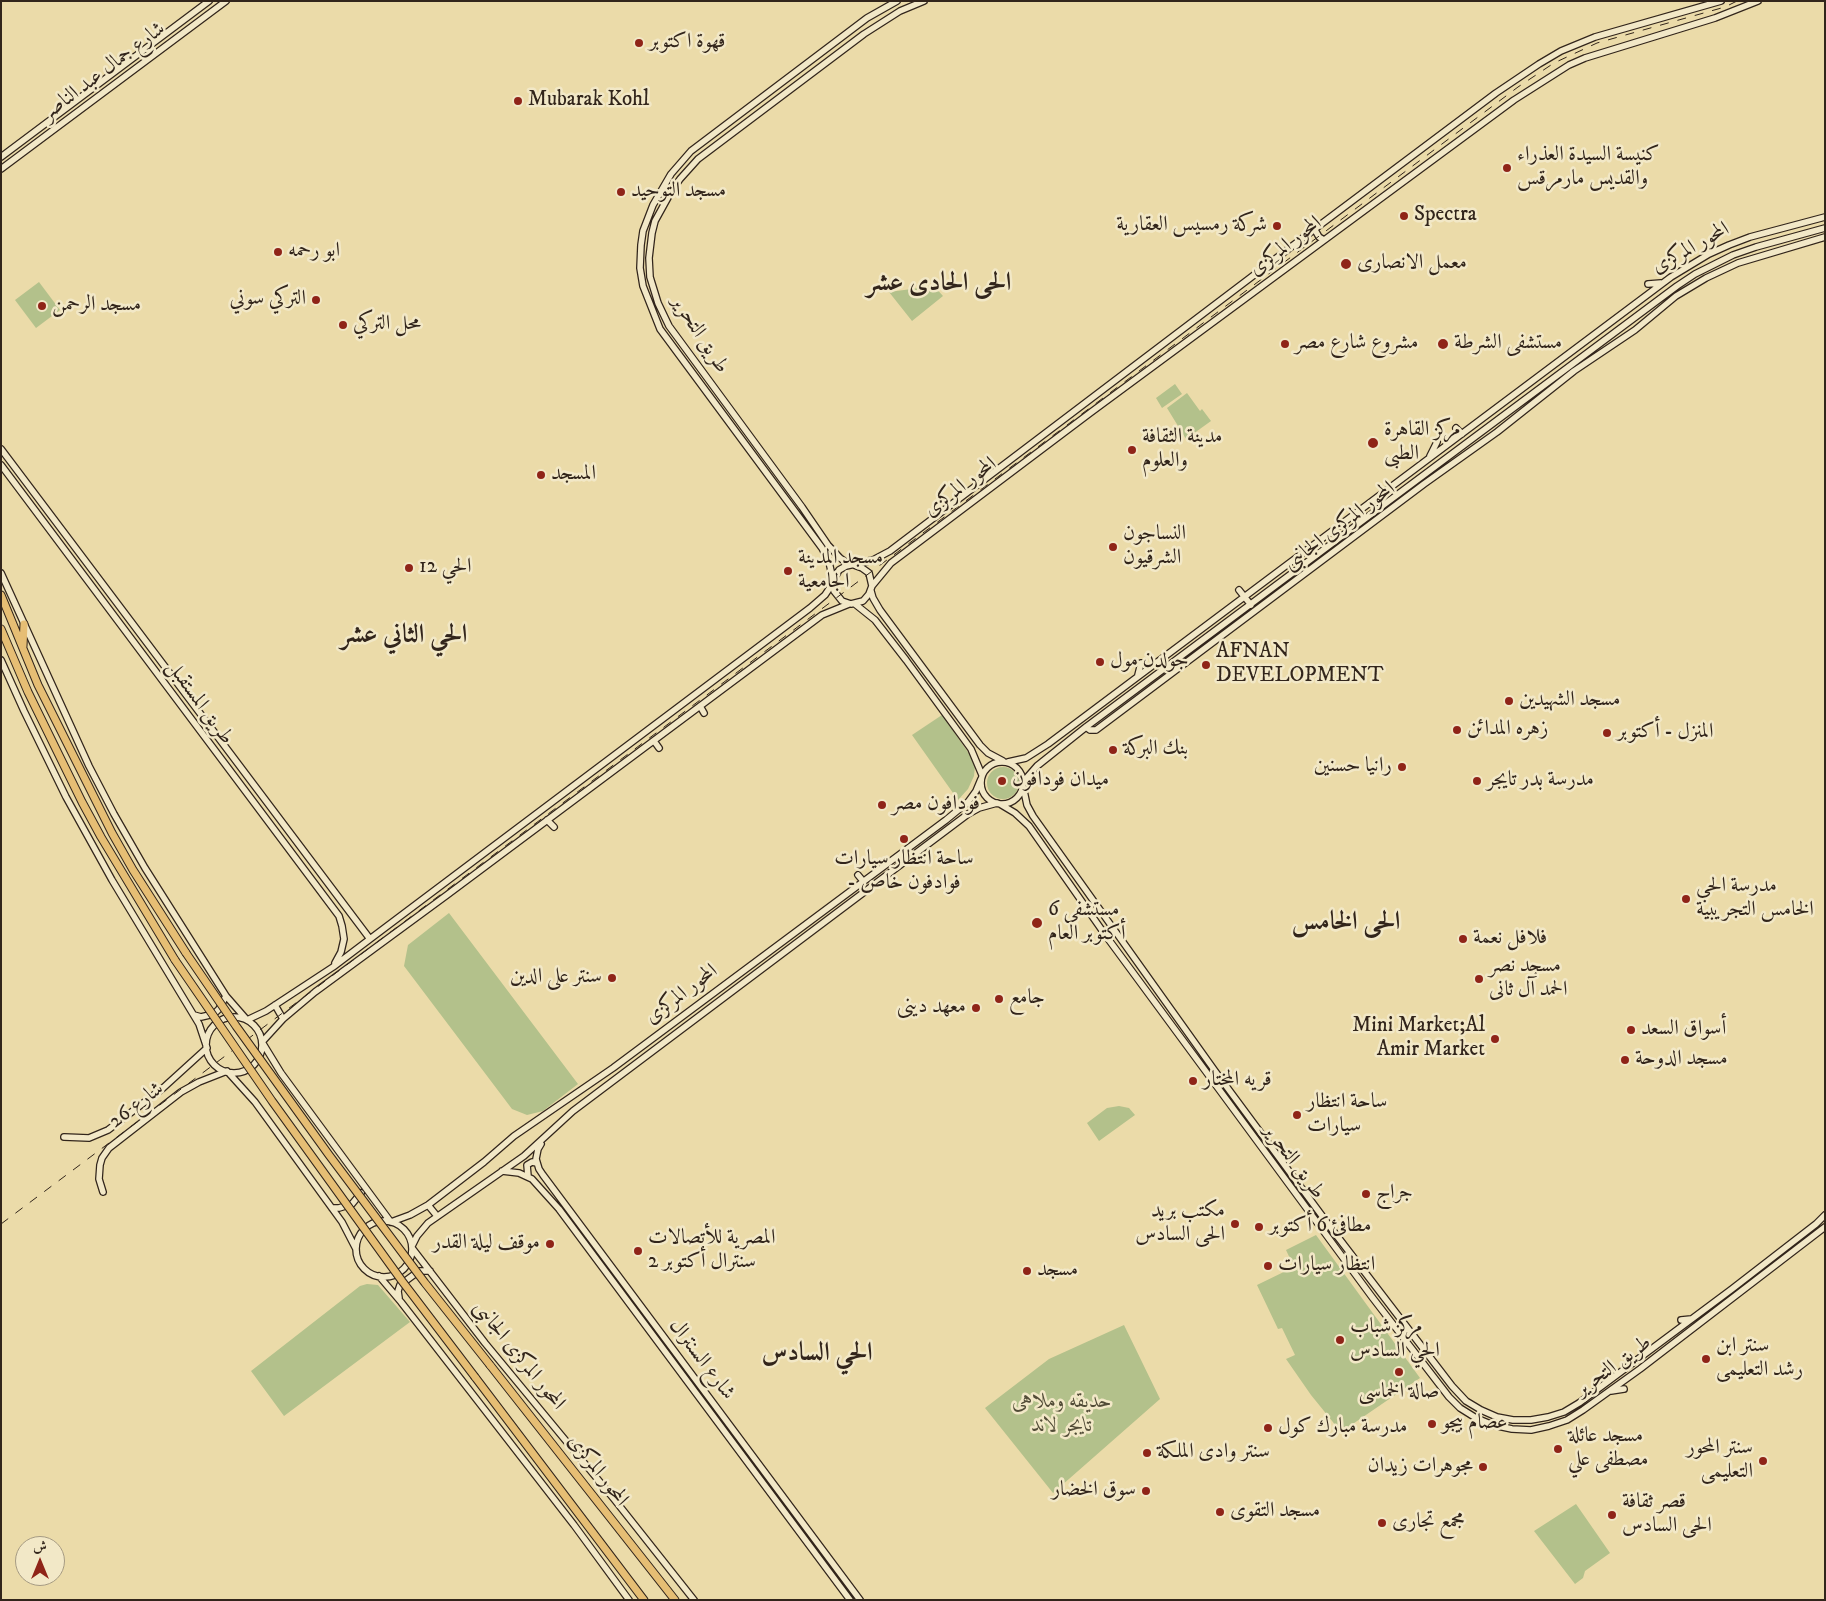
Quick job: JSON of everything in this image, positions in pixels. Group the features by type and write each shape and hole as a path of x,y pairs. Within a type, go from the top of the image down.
{"highway":[{"name":"المحور المركزى","path":"1,595 38,685 112,833 133,870 186,953 236,1026 425,1283 675,1600"},
{"path":"22,649 24,624"},
{"name":"المحور المركزى","path":"1,629 28,692 87,811 175,960 272,1101 402,1281 644,1600"}],"main road":[{"name":"شارع جمال عبد الناصر","path":"1,157 209,1"},
{"name":"شارع جمال عبد الناصر","path":"1,169 226,1"},
{"name":"طريق التحرير","path":"833,582 829,562 822,548 660,329 643,286 640,268 641,245 647,218 652,206 671,174 691,151 867,18 897,1"},
{"name":"طريق التحرير","path":"852,565 833,552 802,507 678,341 664,317 652,284 649,258 652,234 661,209 689,167 698,159 746,127 873,27 900,11 924,1"},
{"name":"المحور المركزى","path":"852,565 879,557 890,551 1496,93 1546,59 1603,34 1721,1"},
{"name":"المحور المركزى","path":"872,588 882,572 896,559 1501,108 1576,62 1620,46 1733,12 1758,1"},
{"path":"121,67 122,73 127,75"},
{"path":"106,80 112,81 112,86"},
{"path":"1361,212 1366,218"},
{"name":"المحور المركزى","path":"1006,762 1017,761 1030,756 1069,728 1663,282 1709,254 1750,237 1825,217"},
{"path":"1798,224 1797,228 1800,230 1816,230"},
{"name":"المحور المركزى","path":"1023,784 1034,768 1075,735 1652,304 1695,274 1742,252 1825,228"},
{"path":"1315,230 1317,236 1324,240"},
{"path":"1772,231 1787,230 1790,233 1789,237"},
{"name":"المحور المركزى الجانبى","path":"1086,727 1090,730 1096,730 1484,441 1574,371 1635,330 1676,296 1722,270 1755,256 1825,237"},
{"path":"1648,284 1663,282"},
{"path":"1635,330 1652,304"},
{"path":"1068,408 1072,414"},
{"path":"1456,428 1462,434"},
{"path":"1468,442 1484,441"},
{"path":"1429,458 1437,442"},
{"name":"طريق المستقبل","path":"1,449 370,939"},
{"name":"طريق المستقبل","path":"1,466 339,916 344,939 341,952 333,967"},
{"path":"1342,513 1346,520"},
{"path":"1337,527 1339,533 1350,531"},
{"path":"1313,544 1323,542 1326,544 1326,548"},
{"path":"207,1048 208,1037 217,1023 226,1018 233,1017 247,1020 333,967 810,608 825,595 839,570 852,565 866,570 871,577 877,606 980,744 993,756 1019,770 1023,784 1020,794 1013,800 998,803 984,794 982,777 971,749 875,620 853,604 842,601 836,595 833,582"},
{"path":"1,573 89,766 145,868 226,996 257,1029 262,1042 281,1073 390,1222"},
{"path":"227,1071 239,1072 252,1066 260,1055 262,1042 282,1019 315,992 822,615 838,607 853,604 867,598 872,588"},
{"path":"1239,590 1250,604"},
{"path":"806,603 810,608"},
{"path":"1204,640 1204,649"},
{"path":"906,660 913,655"},
{"path":"1,660 66,798 112,880 202,1030 213,1062 227,1071 255,1102 342,1222 363,1267 370,1273 379,1276 394,1275 402,1270 411,1258 412,1247 407,1232 400,1226 390,1222 376,1222 368,1226 359,1236 356,1249"},
{"path":"1138,676 1141,663"},
{"path":"700,706 704,713"},
{"path":"662,712 666,717"},
{"path":"1069,728 1070,733 1075,735"},
{"path":"654,741 659,748"},
{"path":"982,777 985,770 993,764 1006,762"},
{"path":"619,767 624,774"},
{"name":"المحور المركزى","path":"390,1222 410,1215 428,1205 484,1162 514,1136 576,1095 963,807 972,797 982,777"},
{"name":"طريق التحرير","path":"1023,784 1025,799 1031,813 1215,1071 1333,1231 1452,1386 1466,1401 1481,1410 1505,1418 1531,1420 1564,1412 1579,1403 1751,1275 1825,1215"},
{"name":"طريق التحرير","path":"998,803 1015,812 1029,826 1173,1029 1268,1154 1366,1290 1460,1408 1476,1418 1493,1426 1531,1430 1567,1420 1723,1306 1825,1227"},
{"name":"المحور المركزى","path":"412,1247 420,1231 437,1216 524,1156 573,1111 968,814 984,806 998,803"},
{"path":"1021,819 1025,812 1031,813"},
{"path":"516,820 521,826"},
{"path":"547,820 554,827"},
{"path":"858,875 863,882"},
{"path":"1096,932 1106,936"},
{"path":"755,962 756,968 761,971"},
{"path":"738,975 743,977 745,983"},
{"path":"194,1016 201,1017 214,1014 223,1004 226,996"},
{"path":"274,1005 282,1019"},
{"path":"1163,1025 1173,1029"},
{"name":"شارع 26","path":"64,1137 84,1139 100,1135 144,1104 207,1048"},
{"name":"شارع 26","path":"104,1192 99,1172 104,1154 113,1144 188,1088 227,1071"},
{"path":"1206,1074 1211,1075 1215,1071"},
{"path":"1217,1089 1220,1084 1225,1084"},
{"path":"144,1104 143,1113 149,1116"},
{"path":"500,1172 514,1172 528,1176 527,1165 532,1162 537,1163 538,1149 546,1136"},
{"name":"شارع السنترال","path":"537,1163 546,1179 860,1600"},
{"name":"شارع السنترال","path":"528,1176 536,1182 559,1209 850,1600"},
{"path":"332,1208 352,1204 361,1194 363,1187"},
{"path":"428,1205 437,1216"},
{"name":"المحور المركزى الجانبى","path":"412,1247 486,1343 694,1600"},
{"path":"1751,1275 1753,1265"},
{"path":"400,1300 398,1291 400,1286 419,1271 430,1271"},
{"path":"379,1276 400,1300 574,1525 629,1600"},
{"path":"1366,1290 1372,1287 1374,1283"},
{"path":"1732,1289 1732,1294 1737,1295"},
{"path":"1377,1304 1379,1298 1385,1297"},
{"path":"1719,1299 1722,1301 1723,1306"},
{"path":"1680,1320 1691,1319"},
{"path":"1701,1329 1705,1319"},
{"path":"1622,1371 1624,1362"},
{"path":"1452,1386 1453,1378"},
{"path":"1436,1389 1437,1381"},
{"path":"1609,1391 1624,1389"},
{"path":"1534,1435 1544,1427"}],"green space":[{"path":"39,282 60,310 36,328 15,300"},
{"path":"934,286 943,296 912,321 889,292"},
{"path":"1175,384 1182,394 1162,408 1156,398"},
{"path":"1187,393 1200,411 1202,409 1211,421 1186,439 1167,408"},
{"path":"942,715 972,758 975,766 974,776 968,789 958,800 912,735"},
{"path":"1003,767 1009,768 1014,772 1018,777 1018,789 1014,794 1009,798 1003,799 997,798 992,794 988,789 987,783 988,777 992,772 997,768"},
{"path":"449,913 578,1084 543,1111 527,1115 512,1109 404,966 408,945"},
{"path":"1119,1106 1129,1108 1135,1115 1099,1141 1087,1123 1107,1108"},
{"name":"مركز شباب الحي السادس","path":"1316,1235 1420,1378 1341,1432 1311,1395 1286,1359 1295,1355 1282,1328 1278,1329 1257,1285 1294,1267 1286,1250"},
{"path":"367,1284 378,1285 410,1322 284,1416 251,1371 360,1286"},
{"name":"حديقه وملاهى تايجر لاند","path":"1124,1325 1160,1399 1053,1493 985,1408 1049,1359"},
{"path":"1576,1504 1610,1553 1585,1571 1583,1578 1575,1584 1534,1531"}],"railway":[{"path":"1,1224 1518,87 1554,63 1597,43 1725,7 1737,1"}],"place":[{"name":"قهوة اكتوبر","path":"639,43"},
{"name":"Mubarak Kohl","path":"518,101"},
{"name":"كنيسة السيدة العذراء والقديس مارمرقس","path":"1507,168"},
{"name":"مسجد التوحيد","path":"621,192"},
{"name":"Spectra","path":"1404,216"},
{"name":"شركة رمسيس العقارية","path":"1277,226"},
{"name":"ابو رحمه","path":"278,252"},
{"name":"معمل الانصارى","path":"1346,264"},
{"name":"التركي سوني","path":"316,300"},
{"name":"مسجد الرحمن","path":"42,306"},
{"name":"محل التركي","path":"343,325"},
{"name":"مشروع شارع مصر","path":"1285,344"},
{"name":"مستشفى الشرطة","path":"1443,344"},
{"name":"مركز القاهرة الطبى","path":"1373,443"},
{"name":"مدينة الثقافة والعلوم","path":"1132,450"},
{"name":"المسجد","path":"541,475"},
{"name":"النساجون الشرقيون","path":"1113,547"},
{"name":"الحي 12","path":"409,568"},
{"name":"مسجد المدينة الجامعية","path":"788,571"},
{"name":"جولدن مول","path":"1100,662"},
{"name":"AFNAN DEVELOPMENT","path":"1206,665"},
{"name":"مسجد الشهيدين","path":"1509,701"},
{"name":"زهره المدائن","path":"1457,730"},
{"name":"المنزل - أكتوبر","path":"1607,733"},
{"name":"بنك البركة","path":"1113,750"},
{"name":"رانيا حسنين","path":"1402,767"},
{"name":"ميدان فودافون","path":"1002,781"},
{"name":"مدرسة بدر تايجر","path":"1477,781"},
{"name":"فودافون مصر","path":"882,805"},
{"name":"ساحة انتظار سيارات - فوادفون خاص","path":"904,839"},
{"name":"مدرسة الحي الخامس التجريبية","path":"1686,899"},
{"name":"مستشفى 6 أكتوبر العام","path":"1037,923"},
{"name":"فلافل نعمة","path":"1463,939"},
{"name":"سنتر على الدين","path":"612,978"},
{"name":"مسجد نصر الحمد آل ثانى","path":"1479,979"},
{"name":"جامع","path":"999,999"},
{"name":"معهد دينى","path":"976,1008"},
{"name":"أسواق السعد","path":"1631,1030"},
{"name":"Mini Market;Al Amir Market","path":"1495,1039"},
{"name":"مسجد الدوحة","path":"1625,1060"},
{"name":"قريه المختار","path":"1193,1081"},
{"name":"ساحة انتظار سيارات","path":"1297,1115"},
{"name":"جراج","path":"1366,1194"},
{"name":"مكتب بريد الحى السادس","path":"1235,1224"},
{"name":"مطافئ 6 أكتوبر","path":"1259,1227"},
{"name":"موقف ليلة القدر","path":"550,1244"},
{"name":"المصرية للأتصالات سنترال أكتوبر 2","path":"638,1251"},
{"name":"انتظار سيارات","path":"1268,1266"},
{"name":"مسجد","path":"1027,1271"},
{"name":"مركز شباب الحي السادس","path":"1340,1340"},
{"name":"سنتر ابن رشد التعليمى","path":"1706,1359"},
{"name":"صالة الخماسى","path":"1399,1372"},
{"name":"عصام بيجو","path":"1432,1424"},
{"name":"مدرسة مبارك كول","path":"1268,1428"},
{"name":"مسجد عائلة مصطفى علي","path":"1558,1449"},
{"name":"سنتر وادى الملكة","path":"1147,1453"},
{"name":"سنتر المحور التعليمى","path":"1763,1461"},
{"name":"مجوهرات زيدان","path":"1483,1467"},
{"name":"سوق الخضار","path":"1146,1491"},
{"name":"مسجد التقوى","path":"1220,1512"},
{"name":"قصر ثقافة الحى السادس","path":"1612,1515"},
{"name":"مجمع تجارى","path":"1382,1523"}],"district":[{"name":"الحى الحادى عشر","path":"939,285"},
{"name":"الحي الثاني عشر","path":"404,637"},
{"name":"الحى الخامس","path":"1346,924"},
{"name":"الحي السادس","path":"817,1355"}]}
